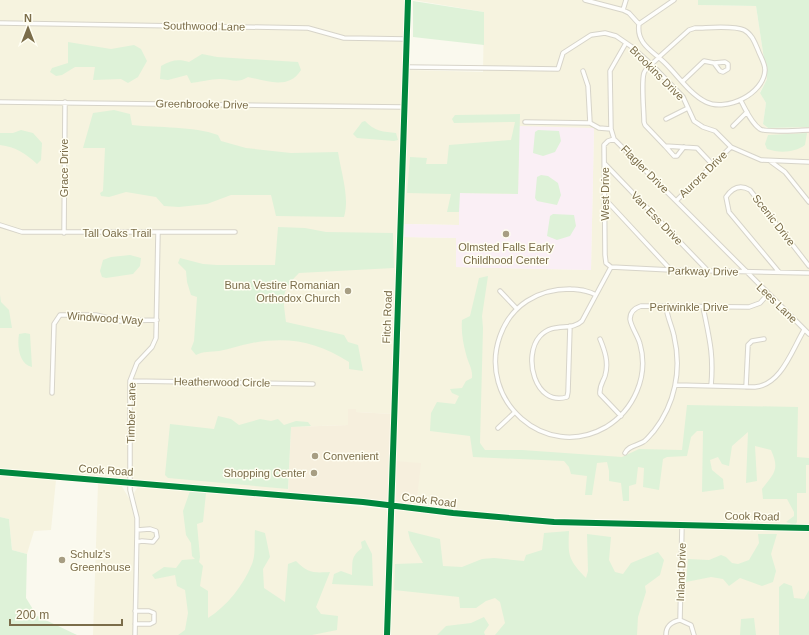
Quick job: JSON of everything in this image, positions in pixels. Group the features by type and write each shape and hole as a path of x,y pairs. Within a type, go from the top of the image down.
{"street":[{"name":"Fitch Road","path":"387,635 390,505 408,0"},
{"path":"585,0 629,13 639,24 638,35 640,40 659,57 699,98 707,103 722,105 741,101 762,81 765,69 754,41 746,31 741,29 695,28 689,30 659,57 651,64 644,74 644,122 674,156 677,156 684,147"},
{"path":"622,10 626,0"},
{"path":"639,24 674,0"},
{"name":"Southwood Lane","path":"0,23 308,28 344,38 407,40"},
{"name":"Brookins Drive","path":"406,66 558,69 563,53 591,35 610,34 626,43 651,64 683,97 694,121 703,127 715,131 731,147 760,160 809,162"},
{"name":"Flagler Drive","path":"626,43 610,71 611,129 614,139 676,200 745,272"},
{"path":"682,81 704,61 714,63"},
{"path":"582,71 588,86 590,123"},
{"path":"741,101 756,125 766,132 779,130 809,130"},
{"name":"Greenbrooke Drive","path":"0,102 404,107"},
{"name":"Grace Drive","path":"64,233 65,102"},
{"path":"666,119 688,108"},
{"path":"733,126 747,112"},
{"path":"525,122 590,123 599,128 611,129"},
{"name":"West Drive","path":"611,267 606,263 605,255 605,142 614,139"},
{"path":"665,146 696,148 712,164"},
{"name":"Aurora Drive","path":"676,200 731,147"},
{"path":"770,161 785,172 809,202"},
{"name":"Van Ess Drive","path":"606,164 708,271"},
{"name":"Scenic Drive","path":"779,272 729,212 726,198 732,189 742,187 750,190 809,266"},
{"path":"606,200 671,270"},
{"name":"Tall Oaks Trail","path":"0,225 22,232 235,232"},
{"name":"Timber Lane","path":"135,635 138,530 137,518 130,490 130,381 136,363 152,347 156,338 158,233"},
{"path":"570,326 567,396 556,397 543,390 533,374 532,358 534,347 541,335 552,328 577,325 582,321 611,267"},
{"name":"Parkway Drive","path":"611,267 745,272 809,272"},
{"name":"Lees Lane","path":"745,272 809,334"},
{"name":"Periwinkle Drive","path":"596,295 584,290 549,291 532,297 517,309 501,331 496,356 498,382 503,396 514,413 538,430 553,435 566,437 587,435 599,430 621,416 635,396 642,372 642,351 638,337 630,322 631,314 639,307 749,307 760,303 768,294"},
{"path":"500,291 517,309"},
{"path":"626,453 630,447 646,440 654,430 669,405 676,385 677,350 666,306"},
{"path":"703,306 711,343 713,364 711,386"},
{"name":"Windwood Way","path":"52,392 54,324 60,315 96,315 120,321 157,320"},
{"path":"676,385 763,386 774,379 804,330"},
{"path":"600,339 606,356 607,366 600,387 600,394 621,416"},
{"path":"746,387 748,345 752,341 764,339"},
{"name":"Heatherwood Circle","path":"130,381 314,384"},
{"path":"498,428 514,413"},
{"name":"Cook Road","path":"0,472 390,505 454,513 554,522 809,528"},
{"name":"Inland Drive","path":"680,620 682,525"},
{"path":"138,530 153,529 156,531 157,537 153,542 138,542"},
{"path":"135,611 149,611 154,613 155,618 154,622 150,624 135,624"},
{"path":"666,635 668,626 675,621 680,620 691,625 694,635"}],"shaded area":[{"path":"0,0 406,0 392,414 356,412 348,409 348,425 291,427 288,494 0,470"},
{"path":"413,0 698,0 698,5 756,6 767,79 760,92 766,103 763,124 768,128 809,127 809,527 577,521 416,507 394,461 402,237 456,238 456,267 591,270 594,128 518,194 459,225 404,224 409,70 483,72 484,12"},
{"path":"519,126 594,128 591,270 456,267 456,238 404,237 404,224 459,225 459,193 518,194"},
{"path":"348,409 356,409 356,412 392,414 388,502 288,494 291,427 348,425"},
{"path":"394,461 421,463 416,507 394,501"},
{"path":"0,475 56,480 51,530 34,531 27,554 12,550 9,519 0,517"},
{"path":"98,484 121,485 130,500 135,521 133,635 93,635"},
{"path":"139,485 386,509 388,514 385,635 138,635 140,523 134,493"},
{"path":"396,509 570,525 809,531 809,635 390,635 393,514"}],"green space":[{"path":"698,0 809,0 809,127 768,128 763,124 766,103 760,93 767,79 756,6 698,5"},
{"path":"413,1 484,12 484,45 413,37"},
{"path":"68,42 111,49 134,45 141,49 147,61 138,77 128,83 121,79 93,80 95,67 75,67 62,75 56,76 50,72 52,68 68,63"},
{"path":"202,54 217,57 298,62 301,70 296,76 284,82 270,82 248,77 237,81 217,79 191,83 187,75 168,80 160,79 161,66 168,62 175,61 189,62"},
{"path":"114,110 130,114 132,125 208,132 218,135 221,141 246,148 291,153 338,152 346,193 346,210 344,217 276,216 271,195 231,195 207,204 179,207 164,206 156,197 126,192 109,197 101,196 100,193 103,191 105,148 83,148 93,113"},
{"path":"520,114 518,194 460,193 459,212 447,212 451,194 407,193 410,157 427,158 426,164 447,164 449,145 511,140 515,122 454,123 452,119 455,115"},
{"path":"365,121 376,129 396,133 398,140 357,138 353,134 362,122"},
{"path":"21,130 33,133 42,143 41,160 37,164 20,151 11,147 0,145 0,133 13,133"},
{"path":"538,130 559,131 561,141 555,152 543,156 533,153 535,132"},
{"path":"807,133 805,145 796,150 781,152 767,149 765,144 768,135"},
{"path":"541,175 548,176 558,183 561,195 557,205 537,201 535,198 537,177"},
{"path":"553,214 574,215 576,226 570,236 557,240 547,236 550,216"},
{"path":"278,227 305,228 326,232 393,233 394,268 299,273 289,285 284,295 286,322 344,335 348,342 358,345 363,371 349,369 349,362 326,350 303,342 278,340 266,341 219,351 204,352 196,355 191,349 194,341 197,297 191,295 187,282 186,271 178,263 180,258 203,264 275,265"},
{"path":"130,255 141,258 140,266 133,274 106,278 102,277 100,271 103,260 111,257"},
{"path":"488,276 482,316 480,443 485,450 522,450 622,457 639,449 682,450 687,405 798,407 797,457 809,458 809,465 806,465 806,493 797,493 797,522 795,525 786,522 794,516 794,512 787,499 763,499 762,489 772,475 775,467 774,457 771,450 755,446 757,481 746,483 748,432 732,446 729,466 722,464 718,457 710,460 712,470 723,479 724,489 702,492 703,431 697,431 691,437 687,456 667,457 663,459 659,490 643,487 644,468 638,467 636,484 629,486 629,501 623,501 621,483 609,481 607,462 597,463 592,495 585,495 587,476 571,474 569,467 564,461 473,457 470,436 430,431 431,413 437,402 455,404 459,396 452,393 450,389 462,388 466,381 472,378 463,341 462,320 470,316 479,278"},
{"path":"0,295 1,302 9,310 12,328 0,328"},
{"path":"19,334 30,334 32,367 24,362 20,354 18,344"},
{"path":"218,416 231,419 239,425 260,419 271,421 278,419 284,425 296,421 308,422 311,426 291,427 288,489 168,478 165,475 170,424 214,429"},
{"path":"190,491 206,493 203,522 197,524 200,557 199,562 203,566 200,586 208,591 208,618 222,608 234,595 244,580 252,564 254,556 255,530 265,533 270,557 263,569 264,588 285,602 288,564 296,561 304,568 311,571 330,572 316,607 321,614 338,616 337,630 312,635 178,635 185,630 188,613 185,590 177,586 175,575 155,579 152,575 164,567 176,568 182,560 195,559 192,556 191,543 186,535 183,511"},
{"path":"0,517 9,519 12,550 27,554 26,598 35,615 77,635 0,635"},
{"path":"408,531 440,539 443,566 462,567 482,559 494,558 524,561 526,555 542,550 544,533 569,531 570,557 586,578 588,571 587,534 611,537 609,560 615,572 623,574 631,563 658,552 664,560 660,575 645,586 646,592 638,617 637,635 495,635 505,623 500,602 495,598 486,601 476,608 460,608 459,597 394,590 395,564 423,563 410,540"},
{"path":"758,534 777,534 771,554 776,571 773,582 762,586 740,578 729,586 723,579 711,577 686,582 688,559 709,560 721,555 726,557 732,563 738,564 749,560 759,543"},
{"path":"365,540 372,554 373,586 332,584 334,574 341,571 352,575 352,563 354,557 362,548 361,542"},
{"path":"784,583 792,586 794,598 804,599 809,590 809,635 779,635 779,587"},
{"path":"484,617 489,625 484,632 485,635 437,635 446,626 471,623"},
{"path":"754,618 756,635 740,635 741,619"}],"cycle path":[{"path":"387,635 408,0"},
{"path":"0,472 363,502 453,513 554,522 809,528"}],"place":[{"name":"Olmsted Falls Early Childhood Center","path":"506,234"},
{"name":"Buna Vestire Romanian Orthodox Church","path":"348,291"},
{"name":"Convenient","path":"315,456"},
{"name":"Shopping Center","path":"314,473"},
{"name":"Schulz's Greenhouse","path":"62,560"}]}
